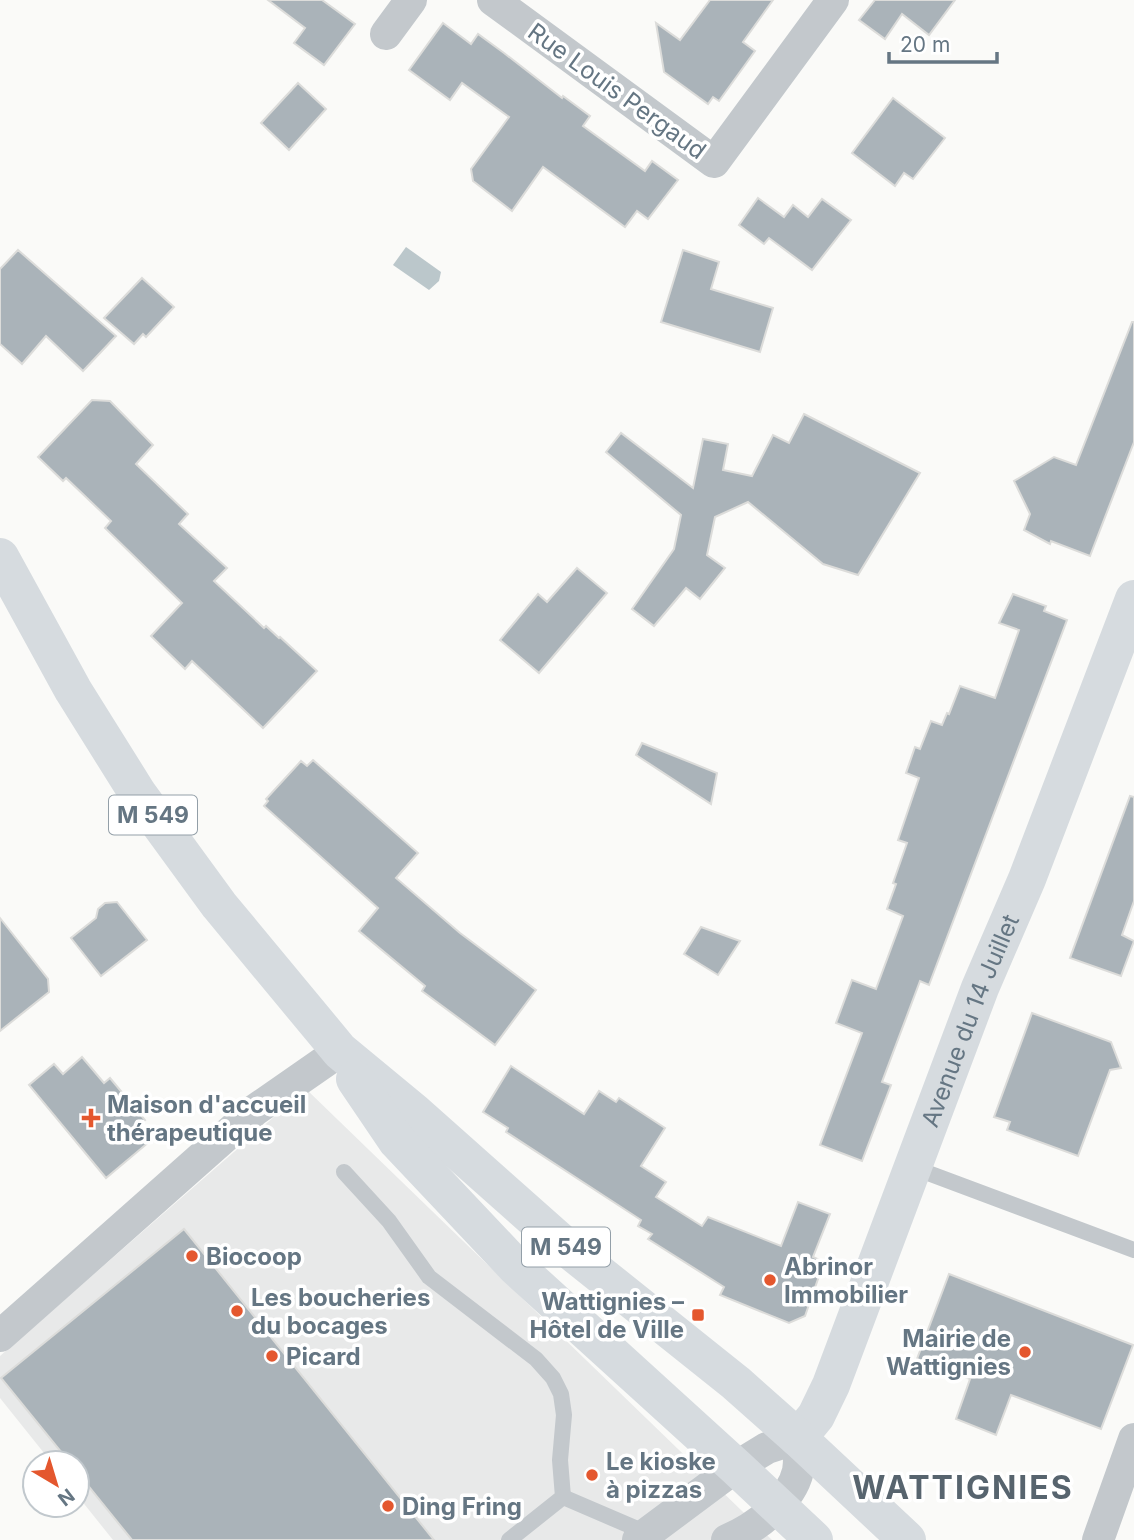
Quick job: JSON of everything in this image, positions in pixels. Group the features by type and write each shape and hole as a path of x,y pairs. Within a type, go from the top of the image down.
{"main road":[{"name":"M 549","path":"0,556 66,680 138,794 219,905 340,1051 380,1118 419,1166 535,1286 736,1466 814,1540"},
{"name":"Avenue du 14 Juillet","path":"798,1438 816,1416 827,1393 980,988 1027,879 1133,605"},
{"name":"M 549","path":"340,1051 415,1113 559,1241 676,1333 798,1438 907,1540"}],"street":[{"path":"386,34 411,0"},
{"name":"Rue Louis Pergaud","path":"494,0 714,162 833,0"},
{"path":"0,1336 255,1110 340,1051"},
{"path":"643,1536 736,1466 767,1448 798,1438 797,1472 788,1493 748,1529 727,1540"},
{"path":"1098,1540 1134,1439"}],"lane":[{"path":"912,1167 1134,1250"},
{"path":"344,1172 389,1221 429,1277 536,1359 553,1378 561,1394 564,1415 560,1460 563,1497"},
{"path":"563,1497 643,1536"},
{"path":"509,1540 563,1497"}],"shaded area":[{"path":"406,247 441,272 439,281 429,290 393,265"},
{"path":"306,1089 772,1540 113,1540 91,1512 91,1449 41,1449 0,1398 0,1356"}],"building":[{"path":"268,0 322,0 355,24 324,65 294,43 305,28"},
{"path":"710,0 773,0 743,42 755,51 719,101 713,97 708,104 664,72 656,23 680,40"},
{"path":"875,0 955,0 929,35 902,14 885,39 859,20"},
{"path":"443,23 471,44 478,34 562,98 563,96 590,116 583,126 645,171 652,161 678,180 648,219 637,211 625,227 543,167 512,211 473,181 471,169 509,117 462,83 450,100 409,70"},
{"path":"298,83 326,109 289,150 261,123"},
{"path":"893,98 945,138 913,179 904,173 895,186 852,153"},
{"path":"758,198 784,217 793,205 808,217 822,199 851,220 812,270 769,238 764,244 739,225"},
{"path":"18,250 116,336 83,371 46,336 22,364 0,344 0,269"},
{"path":"683,250 719,262 711,289 773,308 760,352 661,322"},
{"path":"142,278 174,307 146,337 143,334 134,344 104,318"},
{"path":"1132,322 1134,442 1090,556 1051,541 1050,544 1024,530 1030,514 1014,481 1054,457 1076,465"},
{"path":"92,400 110,401 153,445 136,464 188,514 179,524 227,568 214,581 264,628 266,626 280,637 317,671 263,728 192,661 185,669 151,636 182,603 105,528 111,521 66,478 63,481 38,457"},
{"path":"804,414 920,473 858,575 823,564 748,502 715,517 707,555 725,568 700,599 686,588 654,626 632,609 674,549 681,515 606,452 621,433 693,488 703,439 728,444 723,470 752,476 773,435 789,443"},
{"path":"577,568 607,593 539,673 500,640 538,594 547,602"},
{"path":"1013,594 1046,606 1044,611 1067,620 929,985 920,981 882,1082 891,1085 862,1161 820,1145 862,1033 836,1023 852,980 876,989 903,916 887,909 907,843 898,840 919,778 906,773 915,747 920,749 931,721 942,725 960,686 995,698 1019,630 999,623"},
{"path":"642,743 717,773 711,804 636,755"},
{"path":"313,760 418,853 396,878 460,933 536,990 495,1045 422,991 425,986 359,931 378,908 264,806 268,801 266,799 301,761 307,766"},
{"path":"1130,796 1134,797 1134,901 1122,935 1134,941 1121,976 1070,958"},
{"path":"117,902 147,940 101,976 71,938 96,918 98,909 105,903"},
{"path":"0,918 48,979 49,992 0,1031"},
{"path":"701,927 740,941 718,975 684,954"},
{"path":"1032,1013 1111,1042 1121,1068 1110,1070 1078,1156 1007,1130 1010,1122 994,1117"},
{"path":"82,1057 104,1083 110,1078 145,1120 136,1127 149,1142 106,1178 29,1085 54,1064 63,1074"},
{"path":"511,1066 584,1114 599,1091 616,1102 619,1098 665,1128 641,1166 666,1182 656,1197 702,1226 708,1217 781,1246 798,1202 830,1214 813,1257 824,1262 805,1316 789,1323 720,1295 724,1287 648,1239 652,1234 638,1226 641,1220 506,1132 508,1128 483,1112"},
{"path":"184,1229 434,1540 132,1540 91,1489 91,1449 59,1449 1,1378"},
{"name":"Mairie de Wattignies","path":"949,1274 1133,1345 1101,1429 1011,1395 996,1435 956,1419 970,1379 917,1359"}],"place":[{"name":"Maison d'accueil thérapeutique","path":"91,1118"},
{"name":"Biocoop","path":"192,1256"},
{"name":"Abrinor Immobilier","path":"770,1280"},
{"name":"Les boucheries du bocages","path":"237,1311"},
{"name":"Wattignies – Hôtel de Ville","path":"698,1315"},
{"name":"Mairie de Wattignies","path":"1025,1352"},
{"name":"Picard","path":"272,1356"},
{"name":"Le kioske à pizzas","path":"592,1475"},
{"name":"Ding Fring","path":"388,1506"}],"district":[{"name":"WATTIGNIES","path":"963,1487"}]}
